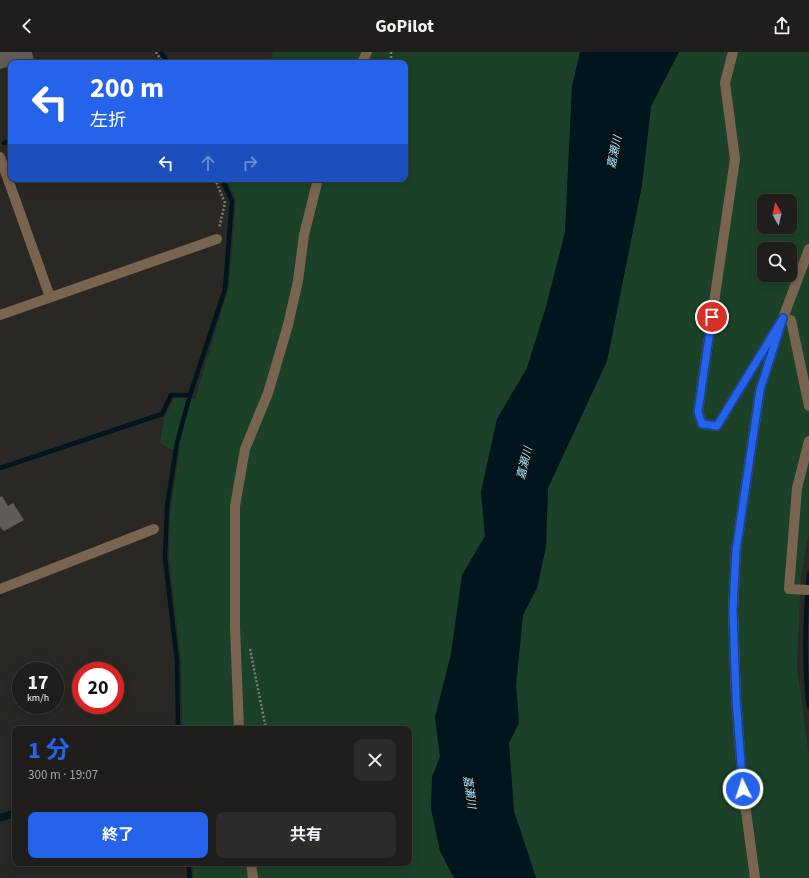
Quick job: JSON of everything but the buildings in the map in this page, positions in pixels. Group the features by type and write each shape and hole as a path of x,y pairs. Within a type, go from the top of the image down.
{"street":[{"path":"733,52 725,83 735,159 698,412 702,424 717,426 783,318"},
{"path":"0,157 8,179"},
{"path":"9,182 50,297"},
{"path":"239,726 234,628 235,506 245,450 268,393 288,326 298,281 304,235 317,182"},
{"path":"0,315 217,239"},
{"path":"756,878 743,789 736,698 733,610 736,551 760,390 783,318 809,249"},
{"path":"783,318 791,320 809,406"},
{"path":"809,441 796,496 789,589 809,590"},
{"path":"0,589 154,528"},
{"path":"251,866 253,878"}],"path":[{"path":"216,182 225,203 217,239"},
{"path":"234,628 250,649 265,726"}],"green space":[{"path":"273,52 580,52 572,87 565,232 546,307 527,368 497,419 481,492 485,536 462,575 451,654 435,717 440,757 432,777 440,851 454,878 194,878 192,866 412,866 412,726 182,726 181,660 169,559 170,515 180,449 170,449 160,443 164,419 174,398 195,399 229,286 236,200 227,182 408,182 408,60 271,60"},
{"path":"679,52 809,52 809,533 801,576 797,666 809,757 809,878 536,878 514,811 509,743 519,723 516,685 523,615 537,588 546,547 548,488 607,361 642,185 651,106"}],"water":[{"name":"嘉瀬川","path":"580,52 679,52 651,106 642,185 607,361 548,488 546,547 537,588 523,615 516,685 519,723 509,743 514,811 536,878 454,878 440,851 431,809 432,777 440,757 435,717 451,654 462,575 485,536 481,492 497,419 527,368 546,307 565,232 572,87"},
{"path":"12,810 12,818 0,822 0,814"}],"waterway":[{"path":"161,52 166,60"},
{"path":"4,143 8,142"},
{"path":"178,726 177,661 165,558 167,506 177,443 190,395 225,289 232,201 223,182"},
{"path":"0,468 162,414 171,395 190,395"},
{"path":"809,573 805,640 809,707"},
{"path":"188,866 190,878"}],"route":[{"path":"712,317 698,412 702,424 717,426 783,318 760,390 736,551 733,610 736,698 743,789"}]}
